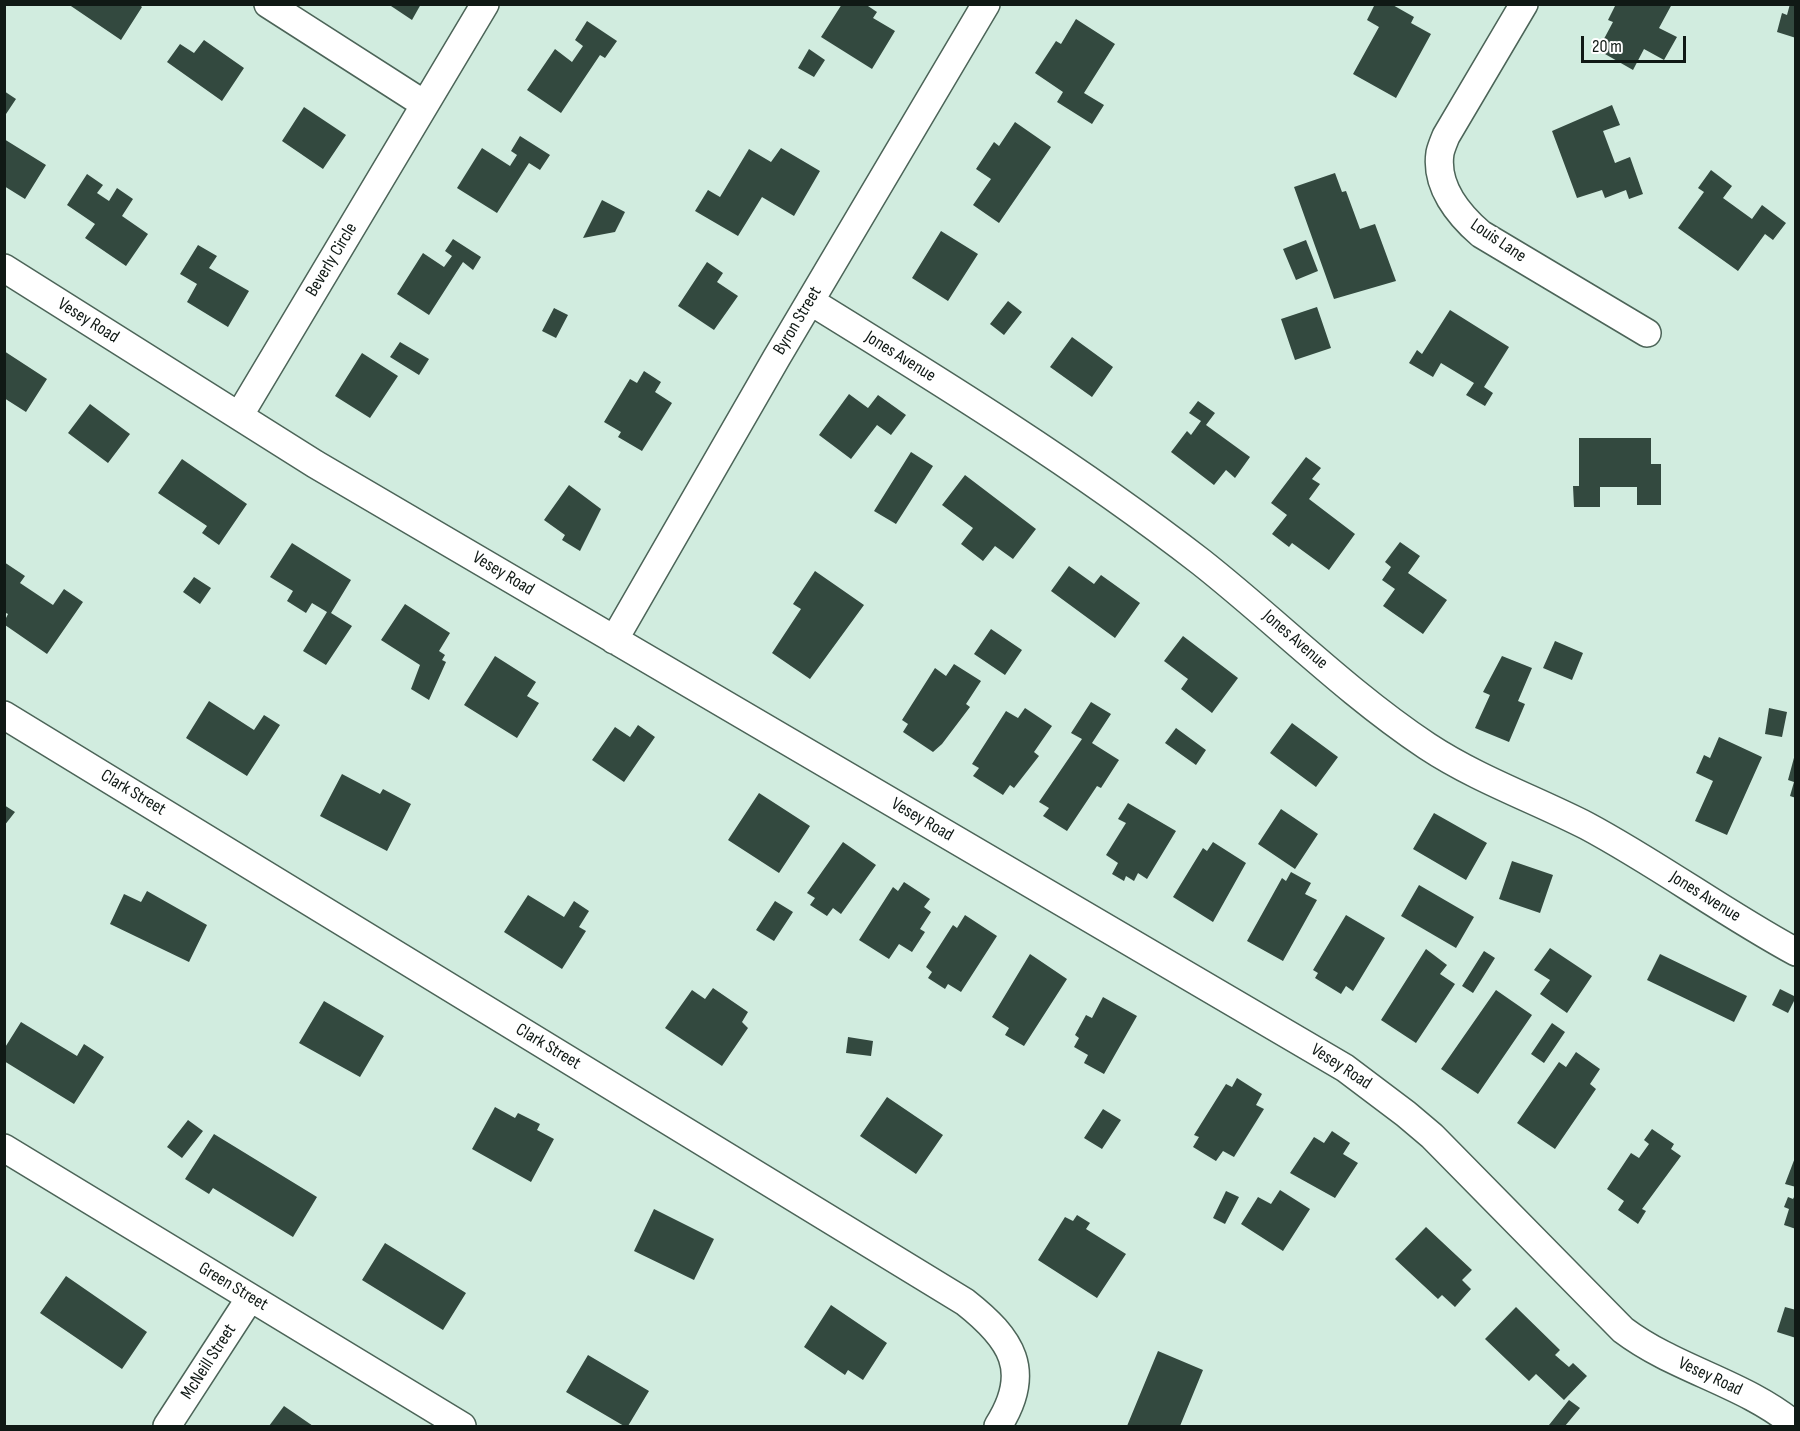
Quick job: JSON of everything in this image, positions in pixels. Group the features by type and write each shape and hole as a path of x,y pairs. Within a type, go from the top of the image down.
{"street":[{"path":"267,4 424,104"},
{"name":"Beverly Circle","path":"239,416 485,4"},
{"name":"Byron Street","path":"614,640 810,301 986,4"},
{"name":"Louis Lane","path":"1524,4 1446,136 1440,153 1440,170 1445,188 1454,206 1466,222 1481,234 1647,333"},
{"name":"Vesey Road","path":"4,268 315,464 1345,1068 1432,1136 1623,1330 1641,1344 1769,1407 1796,1426"},
{"name":"Jones Avenue","path":"810,301 1032,441 1089,480 1199,561 1348,686 1429,747 1467,769 1600,834 1796,952"},
{"name":"Clark Street","path":"4,715 965,1302 995,1328 1005,1341 1013,1358 1017,1375 1015,1394 998,1426"},
{"name":"Green Street","path":"4,1148 462,1426"},
{"name":"McNeill Street","path":"167,1426 250,1298"}],"building":[{"path":"68,4 139,4 142,7 121,40"},
{"path":"388,4 421,4 412,20"},
{"path":"842,4 865,4 877,12 873,18 895,31 872,69 821,37"},
{"path":"1375,4 1391,4 1414,17 1411,23 1431,34 1396,98 1353,74 1379,27 1367,20"},
{"path":"1616,4 1672,4 1659,28 1677,37 1664,60 1644,49 1633,70 1598,50 1613,22 1608,20"},
{"path":"1790,4 1796,4 1796,38 1777,32 1782,13 1787,15"},
{"path":"1076,19 1115,44 1084,93 1104,105 1092,124 1057,102 1063,92 1035,73 1056,41 1061,44"},
{"path":"587,21 617,41 605,58 600,55 561,113 527,90 555,49 572,62 583,46 575,40"},
{"path":"204,40 244,68 222,101 167,62 180,44 194,53"},
{"path":"809,49 825,60 814,77 798,68"},
{"path":"4,91 16,99 4,117"},
{"path":"1612,105 1620,125 1603,131 1615,163 1630,157 1643,194 1629,199 1626,190 1605,198 1602,190 1577,198 1552,131"},
{"path":"304,107 346,135 323,169 282,141"},
{"path":"1015,122 1051,147 999,223 973,205 991,179 976,169 994,142 999,146"},
{"path":"520,136 550,155 540,170 529,163 497,213 457,188 482,148 510,166 517,155 511,151"},
{"path":"4,139 46,165 25,199 4,186"},
{"path":"781,148 820,171 794,216 762,197 738,236 695,211 708,190 720,197 749,149 771,162"},
{"path":"1711,170 1732,186 1723,198 1752,219 1762,205 1786,223 1773,240 1765,234 1738,271 1678,228 1704,192 1698,188"},
{"path":"1335,173 1342,192 1346,191 1360,229 1375,224 1396,281 1334,299 1294,187"},
{"path":"87,174 103,185 97,193 109,201 117,188 133,199 122,216 148,234 126,266 85,238 95,224 67,205"},
{"path":"602,200 625,212 615,232 583,238"},
{"path":"941,231 978,254 948,301 912,278"},
{"path":"453,239 481,257 473,270 463,262 429,315 397,294 423,253 444,267 452,256 445,251"},
{"path":"1306,240 1318,271 1296,280 1283,249"},
{"path":"198,245 217,256 209,268 249,291 228,327 187,302 197,284 180,274"},
{"path":"707,262 723,273 717,282 738,296 714,330 678,306"},
{"path":"1008,301 1022,312 1004,335 990,324"},
{"path":"1317,307 1331,348 1295,360 1281,319"},
{"path":"554,308 568,315 556,338 542,331"},
{"path":"1450,310 1509,347 1484,387 1493,393 1485,406 1466,395 1474,383 1441,363 1433,377 1409,363 1417,350 1422,354"},
{"path":"1072,337 1113,367 1092,397 1050,367"},
{"path":"400,342 429,359 419,375 390,357"},
{"path":"4,351 47,379 26,412 4,398"},
{"path":"362,353 398,376 370,418 335,396"},
{"path":"644,371 661,382 655,392 672,403 642,451 618,437 621,432 604,422 630,379 637,383"},
{"path":"849,394 868,408 878,395 906,415 891,435 877,425 851,459 819,435"},
{"path":"1198,401 1215,413 1206,425 1250,457 1235,478 1226,470 1214,485 1171,452 1187,431 1191,435 1201,421 1189,413"},
{"path":"90,404 130,434 108,463 68,433"},
{"path":"1579,438 1651,438 1651,464 1661,464 1661,505 1637,505 1637,487 1600,487 1600,507 1574,507 1573,486 1579,486"},
{"path":"911,452 933,466 896,524 874,511"},
{"path":"1306,457 1321,468 1312,479 1320,484 1309,499 1355,534 1329,570 1292,543 1289,547 1272,534 1287,515 1271,503"},
{"path":"182,459 247,504 219,545 202,533 207,526 158,493"},
{"path":"965,475 1036,529 1013,559 995,546 983,561 961,544 973,528 942,505"},
{"path":"569,485 601,509 580,551 562,540 565,535 544,520"},
{"path":"1400,542 1420,556 1408,573 1447,600 1423,634 1383,606 1395,589 1382,580 1391,567 1385,562"},
{"path":"292,543 351,580 331,613 352,626 326,665 303,651 327,612 312,603 306,613 287,601 293,591 270,577"},
{"path":"4,562 25,576 20,583 53,605 64,589 83,602 47,654 5,625 8,614 4,612"},
{"path":"1069,566 1094,584 1101,575 1140,603 1115,638 1051,591"},
{"path":"815,571 864,605 810,679 772,653 801,609 793,604"},
{"path":"194,577 211,588 200,604 183,592"},
{"path":"405,604 450,633 439,651 445,655 442,660 446,662 429,700 411,689 420,665 381,640"},
{"path":"991,629 1022,650 1005,675 974,654"},
{"path":"1183,636 1238,678 1212,713 1181,689 1188,679 1164,661"},
{"path":"1555,641 1583,653 1572,680 1543,668"},
{"path":"495,656 536,682 527,696 539,703 517,738 464,705"},
{"path":"1502,656 1532,668 1518,701 1525,704 1509,742 1475,728 1490,695 1483,692"},
{"path":"954,664 981,681 966,704 970,707 942,744 933,752 903,732 908,724 902,720 935,668 946,676"},
{"path":"209,701 254,730 264,715 280,725 247,776 186,738"},
{"path":"1091,702 1111,714 1092,743 1119,760 1101,788 1097,786 1067,831 1043,816 1049,808 1039,802 1082,739 1071,733"},
{"path":"1025,708 1052,726 1034,752 1039,756 1014,788 1010,785 1003,795 973,776 979,768 972,764 1006,711 1018,718"},
{"path":"1769,708 1787,712 1782,737 1765,734"},
{"path":"1292,723 1338,757 1316,787 1270,753"},
{"path":"638,725 655,737 624,782 592,760 615,727 630,737"},
{"path":"1176,728 1206,750 1196,765 1165,743"},
{"path":"1719,737 1762,757 1727,835 1695,821 1713,781 1696,773 1704,755 1710,758"},
{"path":"1795,754 1796,798 1790,796 1794,782 1788,780"},
{"path":"342,774 380,794 383,789 411,804 387,851 320,816"},
{"path":"759,793 810,826 779,873 728,840"},
{"path":"1128,803 1176,831 1147,879 1138,873 1134,881 1126,876 1124,881 1112,874 1118,863 1106,855 1126,823 1118,819"},
{"path":"4,805 15,812 4,826"},
{"path":"1281,809 1318,834 1295,869 1258,844"},
{"path":"1434,813 1487,843 1466,880 1413,849"},
{"path":"843,842 876,865 841,914 833,908 827,916 810,905 815,898 807,893"},
{"path":"1213,842 1246,863 1213,922 1173,897 1203,848 1207,851"},
{"path":"1512,861 1553,875 1540,913 1499,899"},
{"path":"1291,872 1311,883 1305,894 1317,900 1283,961 1247,941 1282,878 1286,881"},
{"path":"904,882 930,899 924,907 931,912 920,929 925,932 912,952 899,944 889,959 859,940 893,887 898,891"},
{"path":"1419,885 1474,917 1456,948 1401,916"},
{"path":"147,891 207,925 189,962 110,924 124,894 141,902"},
{"path":"528,895 564,917 574,901 589,911 579,927 586,931 562,969 504,932"},
{"path":"775,901 793,912 774,941 756,930"},
{"path":"965,915 997,936 961,992 948,984 945,989 928,978 932,972 926,967 953,925 957,928"},
{"path":"1346,915 1385,938 1353,991 1346,986 1341,994 1315,978 1318,973 1313,970"},
{"path":"1550,948 1592,976 1567,1013 1540,994 1550,980 1534,970"},
{"path":"1426,949 1447,965 1440,974 1455,984 1416,1043 1381,1020"},
{"path":"1484,951 1495,958 1473,993 1462,986"},
{"path":"1030,954 1067,979 1024,1046 1005,1035 1009,1028 992,1017"},
{"path":"1660,954 1747,996 1734,1022 1647,980"},
{"path":"713,988 748,1012 742,1022 748,1028 722,1066 665,1028 692,990 705,999"},
{"path":"1780,989 1796,997 1788,1013 1772,1005"},
{"path":"1496,990 1532,1015 1478,1094 1441,1069"},
{"path":"1103,997 1137,1016 1104,1074 1084,1063 1088,1055 1074,1047 1079,1038 1075,1035 1086,1015 1092,1018"},
{"path":"324,1001 384,1036 360,1077 299,1043"},
{"path":"21,1022 77,1056 84,1044 104,1057 74,1104 4,1061 4,1049"},
{"path":"1552,1023 1565,1032 1544,1063 1531,1054"},
{"path":"848,1037 873,1041 871,1056 846,1053"},
{"path":"1576,1052 1600,1069 1590,1084 1596,1089 1555,1149 1517,1123 1559,1062 1566,1067"},
{"path":"1237,1078 1262,1094 1256,1105 1264,1109 1234,1157 1223,1151 1216,1161 1193,1147 1199,1137 1194,1135 1226,1084 1232,1087"},
{"path":"887,1097 943,1135 916,1174 860,1136"},
{"path":"495,1107 515,1118 518,1113 540,1124 537,1130 554,1139 531,1182 472,1149"},
{"path":"1103,1109 1121,1120 1102,1149 1084,1138"},
{"path":"188,1120 203,1131 182,1158 167,1147"},
{"path":"1652,1129 1674,1144 1671,1149 1681,1156 1642,1209 1646,1211 1638,1224 1618,1210 1624,1201 1607,1189 1631,1153 1639,1158 1649,1144 1644,1140"},
{"path":"1332,1131 1350,1143 1343,1154 1358,1163 1335,1198 1290,1173 1314,1137 1324,1143"},
{"path":"214,1134 317,1197 293,1237 213,1188 209,1194 185,1179"},
{"path":"1796,1155 1796,1187 1785,1184"},
{"path":"1280,1190 1310,1209 1283,1251 1241,1224 1258,1197 1271,1204"},
{"path":"1226,1191 1239,1197 1225,1224 1213,1218"},
{"path":"1796,1193 1796,1229 1784,1225 1789,1209 1784,1207 1788,1197 1793,1199"},
{"path":"654,1209 714,1239 694,1280 634,1251"},
{"path":"1077,1215 1090,1223 1086,1229 1126,1254 1097,1298 1038,1260 1065,1217 1073,1221"},
{"path":"1426,1227 1472,1270 1462,1280 1471,1289 1455,1307 1442,1295 1438,1299 1395,1259"},
{"path":"385,1243 466,1293 443,1330 362,1280"},
{"path":"66,1276 147,1332 122,1369 40,1313"},
{"path":"831,1305 887,1343 863,1380 848,1370 845,1375 804,1347"},
{"path":"1516,1307 1560,1350 1555,1355 1569,1367 1573,1363 1587,1376 1564,1400 1536,1374 1529,1381 1485,1339"},
{"path":"1785,1307 1796,1310 1796,1338 1777,1332"},
{"path":"1158,1351 1203,1370 1180,1426 1127,1426"},
{"path":"588,1355 649,1391 628,1426 624,1426 566,1392"},
{"path":"1569,1400 1580,1408 1565,1426 1549,1425"},
{"path":"284,1406 313,1426 269,1426"}]}
